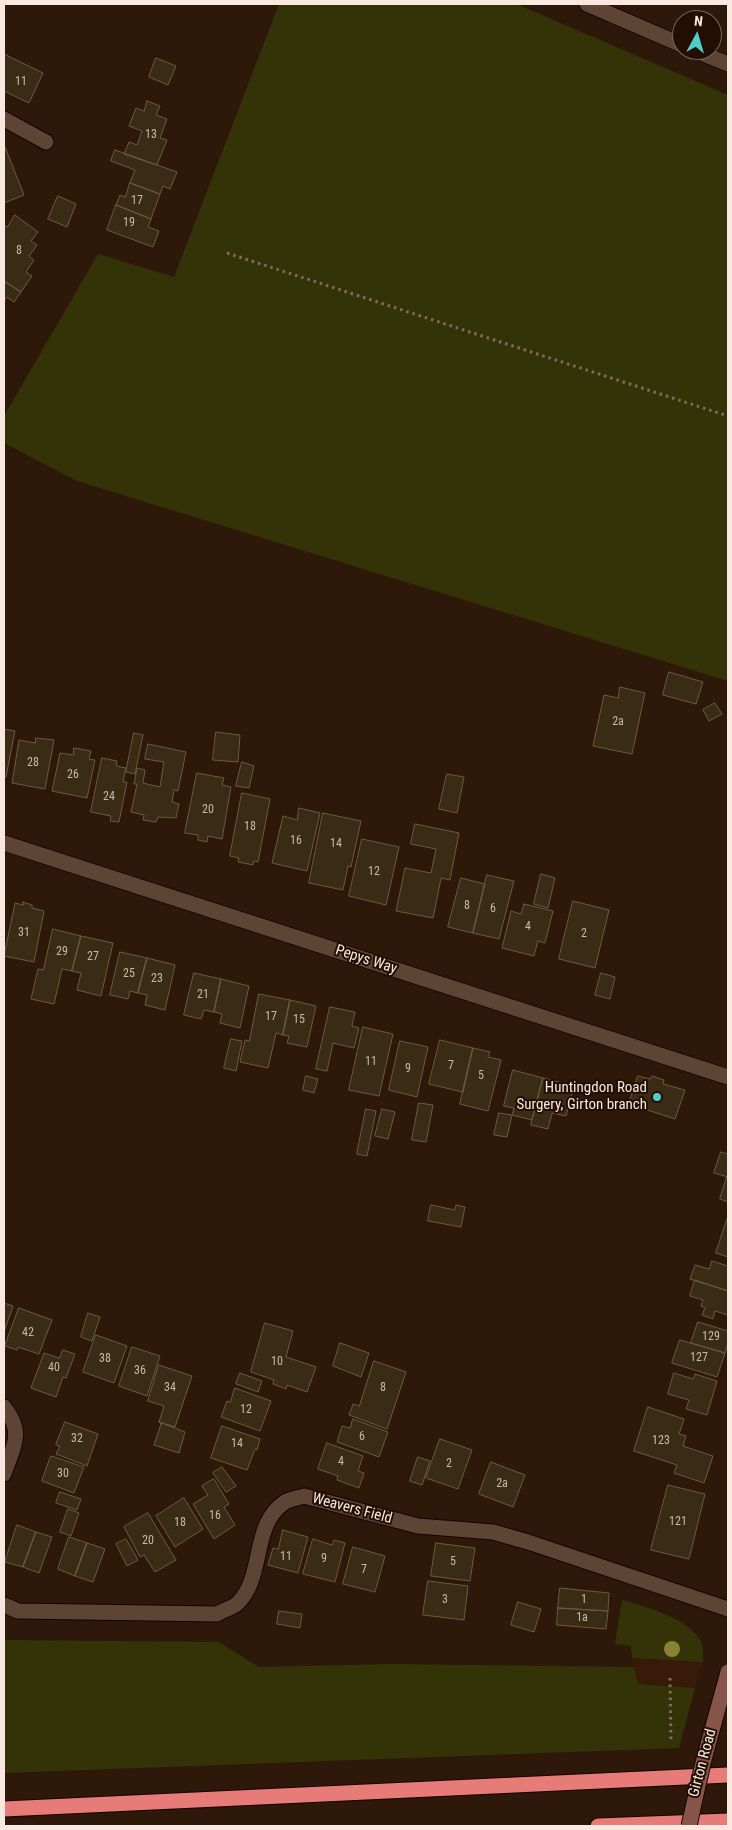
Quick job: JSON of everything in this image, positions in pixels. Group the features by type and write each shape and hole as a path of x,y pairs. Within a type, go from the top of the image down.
{"highway":[{"path":"4,1809 728,1774"},
{"path":"598,1826 728,1821"}],"street":[{"path":"587,4 672,41"},
{"path":"4,119 46,142"},
{"name":"Pepys Way","path":"4,844 728,1077"},
{"path":"4,1408 13,1418 17,1435 4,1474"},
{"name":"Weavers Field","path":"4,1605 18,1611 217,1614 237,1604 249,1587 265,1530 272,1514 286,1502 304,1496 418,1526 493,1532 547,1548 728,1609"},
{"name":"Girton Road","path":"689,1826 703,1763 728,1672"}],"path":[{"path":"227,253 728,416"},
{"path":"670,1678 671,1742"}],"shaded area":[{"path":"279,4 516,4 728,95 728,681 77,481 4,443 4,416 98,254 174,277"},
{"path":"622,1600 665,1614 686,1625 701,1642 703,1662 632,1658 631,1646 615,1644"},
{"path":"4,1640 219,1642 259,1667 391,1664 634,1667 638,1684 695,1688 679,1748 4,1773"},
{"path":"632,1658 703,1662 695,1688 638,1684"}],"building":[{"path":"4,54 43,73 29,103 4,91"},
{"path":"156,58 176,66 168,85 149,77"},
{"path":"147,101 160,106 156,115 167,119 160,138 167,140 157,165 124,154 129,142 137,145 142,131 129,126 136,108 144,111"},
{"path":"4,147 24,195 4,203"},
{"path":"115,150 177,172 170,189 163,186 160,194 130,183 135,170 111,161"},
{"path":"130,183 160,194 151,219 116,205 120,195 125,197"},
{"path":"58,196 76,204 67,227 48,219"},
{"path":"116,205 151,219 148,227 159,231 153,247 107,230"},
{"path":"15,215 38,232 31,241 37,245 29,256 34,260 26,272 32,276 21,292 4,281 4,225 7,227"},
{"path":"4,281 21,292 14,302 7,297 4,301"},
{"path":"669,672 703,682 696,704 663,695"},
{"path":"620,687 645,693 632,754 593,746 604,695 618,698"},
{"path":"715,703 722,714 709,721 703,710"},
{"path":"4,729 15,731 6,777 4,776"},
{"path":"216,732 240,735 238,762 213,760"},
{"path":"134,733 143,735 135,774 126,772"},
{"path":"36,738 54,740 45,789 12,783 19,740 35,743"},
{"path":"148,744 186,752 178,791 174,790 172,802 179,804 176,818 158,817 156,822 143,820 144,815 131,812 137,784 134,784 137,768 145,770 143,783 160,787 164,762 145,759"},
{"path":"74,748 91,751 89,759 95,760 87,798 52,791 60,753 73,755"},
{"path":"102,758 117,761 116,766 126,768 123,782 127,782 119,822 110,821 111,816 91,812"},
{"path":"242,762 254,766 249,788 236,786"},
{"path":"197,773 224,778 222,785 231,787 222,839 208,836 207,842 198,840 198,835 185,833"},
{"path":"447,774 464,777 457,813 439,809"},
{"path":"242,793 270,799 258,862 254,861 253,865 238,862 239,858 230,856"},
{"path":"299,808 320,813 307,871 272,863 283,816 297,820"},
{"path":"323,813 361,821 351,867 348,866 343,890 309,883"},
{"path":"415,824 459,833 450,880 441,878 433,918 396,911 405,868 431,873 436,849 411,844"},
{"path":"362,839 399,847 386,905 349,896"},
{"path":"541,874 555,878 548,908 534,904"},
{"path":"487,875 514,881 499,939 473,933"},
{"path":"461,878 485,884 473,933 448,927"},
{"path":"573,901 609,910 595,968 559,959"},
{"path":"23,902 32,905 32,908 44,911 34,962 4,956 15,903 23,905"},
{"path":"524,904 553,911 545,943 538,941 534,956 502,948 511,911 521,914"},
{"path":"53,929 81,936 72,971 62,969 54,1004 31,999 38,969 43,970"},
{"path":"81,936 113,943 101,996 77,990 81,973 72,971"},
{"path":"120,952 147,958 138,993 130,991 128,999 110,995"},
{"path":"147,958 175,965 165,1010 145,1005 147,995 138,993"},
{"path":"194,973 221,979 214,1012 204,1010 201,1019 184,1015"},
{"path":"601,973 615,977 610,999 595,995"},
{"path":"221,979 249,986 240,1028 220,1023 222,1014 214,1012"},
{"path":"259,994 290,1000 283,1035 276,1033 268,1068 240,1062 245,1040 249,1041"},
{"path":"290,1000 316,1006 307,1047 287,1043 289,1036 283,1035"},
{"path":"330,1007 355,1012 352,1026 359,1028 354,1048 333,1043 327,1071 316,1069"},
{"path":"363,1027 393,1034 379,1096 349,1090"},
{"path":"231,1039 242,1041 236,1071 224,1068"},
{"path":"440,1040 473,1048 463,1092 429,1084"},
{"path":"400,1041 428,1047 417,1097 389,1090"},
{"path":"473,1048 490,1052 488,1057 501,1060 488,1111 460,1104"},
{"path":"513,1070 543,1078 532,1120 512,1115 514,1108 504,1106"},
{"path":"306,1076 318,1079 314,1093 303,1090"},
{"name":"Huntingdon Road Surgery, Girton branch","path":"638,1076 650,1079 652,1076 664,1080 663,1084 685,1090 675,1119 629,1104"},
{"path":"543,1078 574,1086 566,1116 552,1113 548,1129 531,1125"},
{"path":"419,1103 433,1105 426,1142 412,1140"},
{"path":"366,1109 376,1111 367,1156 357,1154"},
{"path":"382,1109 395,1112 388,1139 375,1136"},
{"path":"499,1113 512,1115 507,1137 494,1135"},
{"path":"721,1152 728,1154 728,1177 714,1173"},
{"path":"728,1177 728,1202 720,1199"},
{"path":"431,1205 455,1210 456,1205 465,1207 461,1227 428,1221"},
{"path":"728,1216 728,1257 716,1253"},
{"path":"712,1261 728,1266 728,1291 690,1279 695,1265 709,1269"},
{"path":"695,1280 728,1291 728,1315 715,1311 713,1319 702,1315 705,1308 701,1306 703,1300 690,1296"},
{"path":"4,1303 13,1306 4,1332"},
{"path":"19,1308 52,1320 39,1354 18,1347 17,1350 5,1346"},
{"path":"88,1313 100,1317 92,1341 81,1337"},
{"path":"698,1322 728,1331 728,1343 725,1353 691,1343"},
{"path":"265,1323 293,1331 286,1357 316,1367 307,1392 287,1385 286,1389 273,1384 274,1380 251,1372"},
{"path":"96,1335 127,1346 114,1383 83,1372"},
{"path":"680,1340 725,1353 717,1377 672,1363"},
{"path":"340,1343 369,1353 361,1377 333,1366"},
{"path":"132,1347 160,1356 147,1396 119,1386"},
{"path":"63,1350 75,1354 66,1378 63,1377 56,1397 31,1388 44,1353 59,1358"},
{"path":"374,1361 406,1372 387,1429 349,1415 353,1404 359,1406"},
{"path":"159,1365 192,1376 175,1427 159,1422 164,1406 148,1401"},
{"path":"240,1373 262,1381 258,1392 236,1384"},
{"path":"674,1373 693,1379 695,1374 717,1381 707,1415 686,1409 689,1400 668,1394"},
{"path":"235,1388 271,1401 260,1431 221,1417 227,1401 230,1402"},
{"path":"648,1407 684,1419 679,1434 686,1436 683,1446 713,1456 704,1483 674,1473 677,1465 634,1451"},
{"path":"353,1419 388,1432 379,1457 337,1442 342,1426 350,1428"},
{"path":"65,1422 98,1434 87,1466 56,1454 60,1446 56,1445"},
{"path":"159,1422 185,1432 179,1453 154,1445 161,1424"},
{"path":"222,1426 260,1439 247,1470 211,1458"},
{"path":"440,1439 472,1450 458,1489 426,1478"},
{"path":"327,1443 363,1456 358,1471 364,1473 359,1488 337,1480 338,1476 318,1469"},
{"path":"51,1456 84,1467 74,1493 42,1481"},
{"path":"418,1457 430,1461 422,1485 410,1481"},
{"path":"491,1462 525,1475 513,1507 479,1494"},
{"path":"222,1467 236,1486 226,1492 213,1473"},
{"path":"214,1479 229,1504 224,1507 235,1525 214,1539 193,1504 208,1495 202,1486"},
{"path":"668,1485 705,1494 689,1559 651,1550"},
{"path":"60,1492 81,1499 77,1510 56,1503"},
{"path":"184,1498 203,1529 175,1547 156,1516"},
{"path":"68,1509 79,1513 71,1536 60,1532"},
{"path":"148,1513 176,1560 155,1572 144,1555 140,1557 124,1527"},
{"path":"17,1525 36,1532 23,1567 5,1562"},
{"path":"283,1530 308,1537 298,1573 268,1565 273,1548 278,1549"},
{"path":"36,1532 52,1537 39,1573 23,1567"},
{"path":"69,1537 87,1543 75,1576 58,1569"},
{"path":"126,1539 138,1560 127,1566 116,1544"},
{"path":"313,1539 332,1545 334,1540 345,1543 335,1582 303,1574"},
{"path":"87,1543 105,1549 93,1582 75,1576"},
{"path":"436,1543 475,1548 470,1581 431,1576"},
{"path":"353,1547 385,1556 375,1592 343,1584"},
{"path":"428,1581 468,1586 464,1620 423,1615"},
{"path":"560,1588 609,1593 608,1611 558,1608"},
{"path":"518,1602 541,1609 534,1632 511,1625"},
{"path":"558,1608 608,1611 606,1629 557,1625"},
{"path":"279,1611 302,1614 300,1628 277,1624"}],"place":[{"name":"Huntingdon Road Surgery, Girton branch","path":"657,1097"}]}
